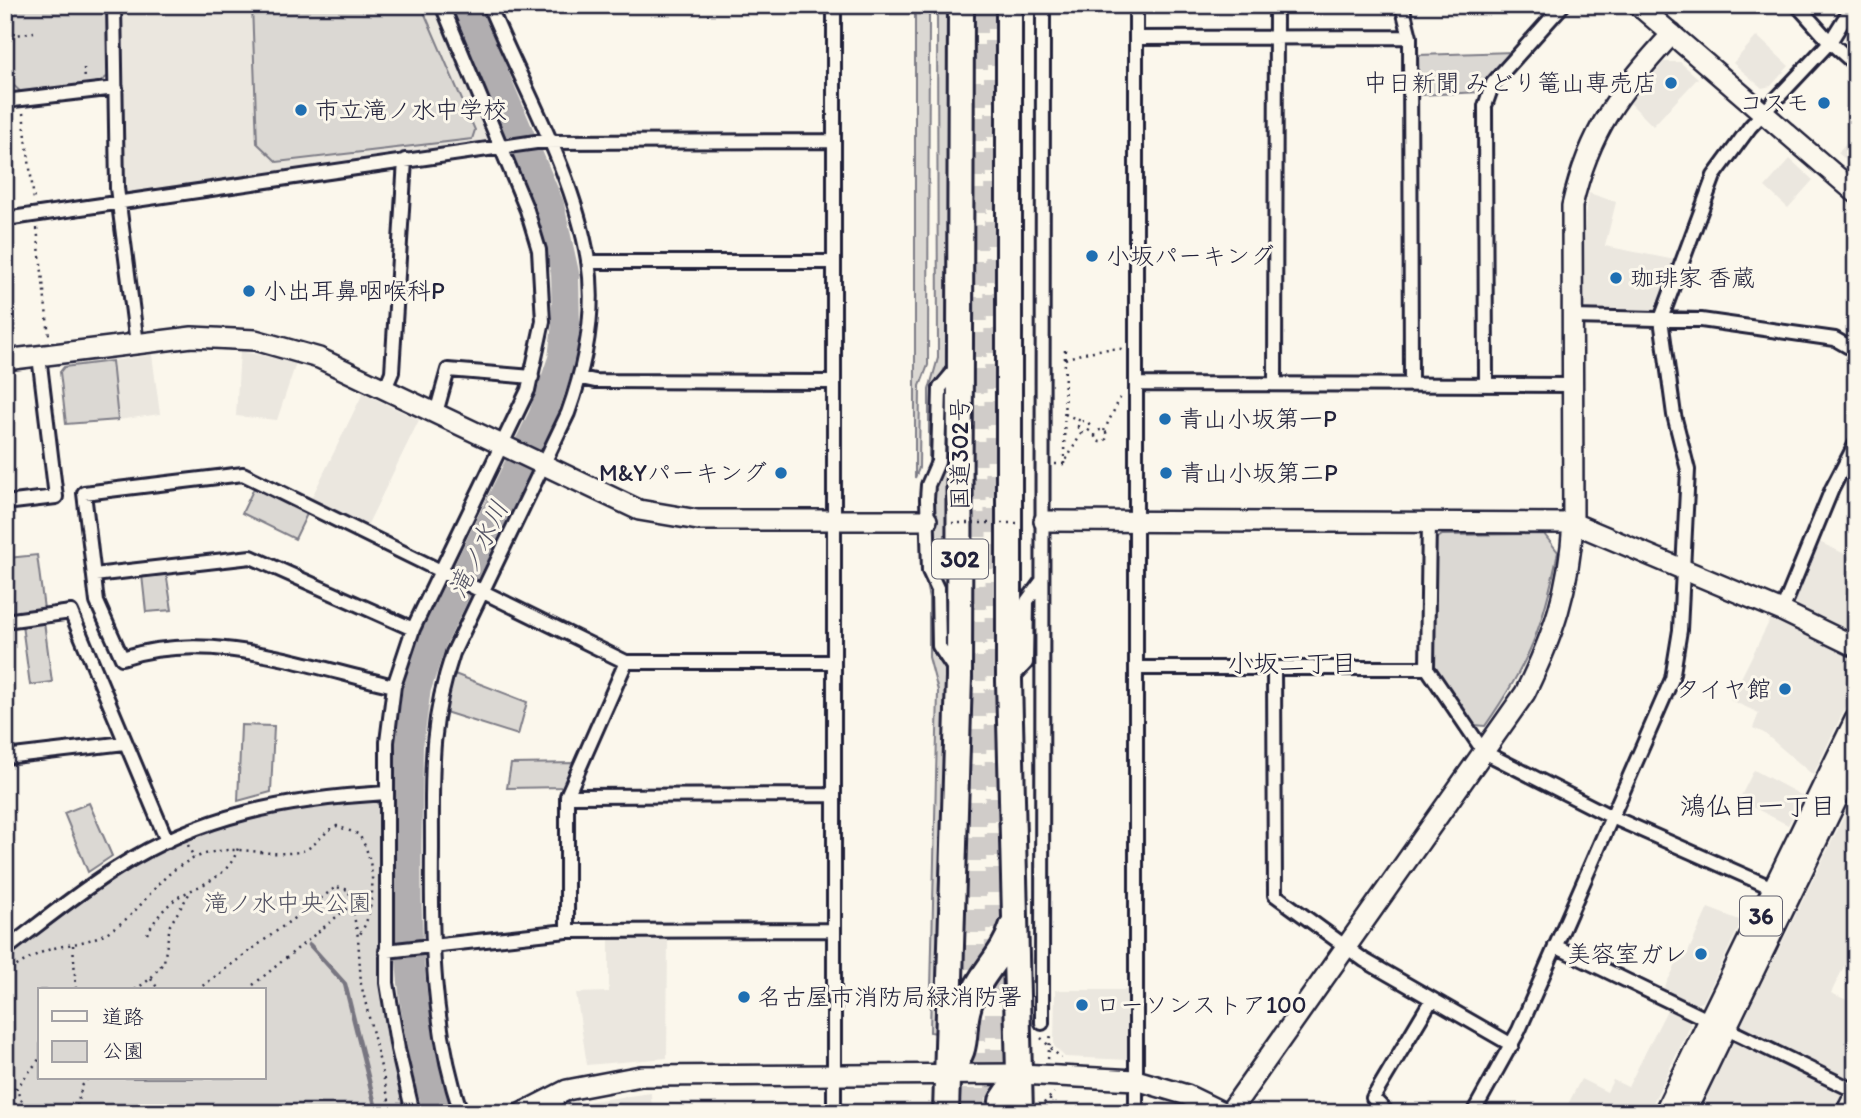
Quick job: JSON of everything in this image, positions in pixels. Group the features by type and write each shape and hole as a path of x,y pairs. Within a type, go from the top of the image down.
{"highway":[{"name":"国道302号","path":"946,1113 944,1076 959,677 961,5"},
{"name":"国道302号","path":"1009,5 1009,681 1020,1113"},
{"path":"944,1076 960,1060 971,998 1008,940 1015,913"},
{"path":"1002,1113 1002,1101 1020,1074"}],"main road":[{"name":"36","path":"1684,1113 1717,1023 1775,889 1856,720"},
{"name":"36","path":"1665,1113 1717,1023 1856,758"}],"street":[{"path":"114,5 119,201 137,344"},
{"path":"442,5 501,148 539,250 543,321 524,456 483,592 453,653 441,687 432,734 431,947 445,1059 461,1113"},
{"path":"413,1113 398,1049 387,983 387,742 394,686 413,629 442,572 581,378 588,330 588,262 579,220 489,5"},
{"path":"834,5 834,1113"},
{"path":"1042,1023 1043,5"},
{"path":"1136,5 1136,1113"},
{"path":"1275,382 1276,5"},
{"path":"1402,5 1410,37 1411,384"},
{"path":"1486,384 1485,106 1493,83 1563,5"},
{"path":"1638,5 1856,193"},
{"path":"1797,5 1830,43 1856,65"},
{"path":"1473,1113 1512,1045 1672,680 1680,631 1688,470 1674,415 1661,319 1713,177 1763,114 1830,43 1853,5"},
{"path":"522,1113 567,1090 615,1079 1020,1074 1136,1080 1187,1095 1226,1113 1525,693 1548,648 1562,607 1570,567 1573,523 1572,206 1584,157 1614,103 1672,34"},
{"path":"1136,38 1410,37"},
{"path":"12,100 116,88"},
{"path":"5,219 548,141 834,141"},
{"path":"385,389 392,372 405,160"},
{"path":"588,262 834,262"},
{"path":"1572,317 1701,320 1835,339 1856,351"},
{"path":"5,360 44,348 137,344 192,337 255,340 319,358 639,510 698,520 936,521"},
{"path":"5,503 56,497 44,348"},
{"path":"959,677 939,646 938,590 929,571 936,521 928,485 938,462 940,388 960,365"},
{"path":"436,413 448,370 533,377"},
{"path":"581,378 595,381 834,382"},
{"path":"1136,384 1275,382 1571,385"},
{"path":"1782,611 1832,489 1856,443"},
{"path":"394,686 235,650 200,646 149,649 122,658 97,603 84,493 243,474 626,662 832,662"},
{"path":"1044,521 1573,523 1782,611 1856,647"},
{"path":"1429,521 1427,668 1484,752 1612,817 1775,889"},
{"path":"94,575 251,557 413,629"},
{"path":"1009,681 1027,663 1027,601 1042,581"},
{"path":"5,621 71,612 167,841"},
{"path":"567,930 567,796 626,662"},
{"path":"1137,668 1427,668"},
{"path":"1274,668 1275,895 1346,948 1512,1045"},
{"path":"5,757 125,743"},
{"path":"5,950 102,878 167,841 261,808 312,798 386,793"},
{"path":"567,796 833,795"},
{"path":"386,951 567,930 834,930"},
{"path":"1555,946 1854,1087 1842,1113"},
{"path":"1388,1113 1373,1098 1432,999"}],"path":[{"path":"90,5 97,5"},
{"path":"5,37 34,32"},
{"path":"5,61 36,208"},
{"path":"36,219 44,348"},
{"path":"1064,464 1065,348"},
{"path":"1065,359 1084,357 1096,348 1121,350"},
{"path":"1065,414 1087,422 1090,429 1096,433"},
{"path":"1081,421 1078,426 1082,432"},
{"path":"1064,464 1082,432 1090,429"},
{"path":"1052,464 1064,464"},
{"path":"936,521 1023,523"},
{"path":"5,974 41,953 103,936 134,914 164,875 194,858 215,851 238,848 296,852 313,846 326,830 337,826 358,834 371,859 371,888 366,927 358,936"},
{"path":"186,840 194,858"},
{"path":"147,934 171,903 215,880 235,859 238,848"},
{"path":"200,988 336,887 349,890 358,936 361,984 392,1113"},
{"path":"138,988 150,979 164,962 170,925 191,892"},
{"path":"253,985 352,904"},
{"path":"73,945 76,988"},
{"path":"150,979 157,988"},
{"path":"1032,1038 1041,1038 1063,1061"},
{"path":"1048,1059 1051,1048"},
{"path":"16,1088 38,1060"},
{"path":"5,1077 16,1088 28,1113"},
{"path":"75,1113 78,1097 87,1080"},
{"path":"1049,1086 1050,1113"}],"shaded area":[{"name":"市立滝ノ水中学校","path":"119,5 435,5 490,132 487,142 131,195 124,188"},
{"path":"1757,36 1789,66 1771,86 1762,88 1733,63"},
{"path":"1664,62 1680,62 1698,78 1653,126 1630,103"},
{"path":"1856,133 1856,168 1838,153"},
{"path":"1790,159 1813,180 1788,208 1765,187"},
{"path":"1589,193 1616,202 1605,246 1675,260 1658,311 1652,314 1591,313 1584,306 1584,231"},
{"path":"240,351 296,363 277,420 236,416"},
{"path":"152,355 160,414 118,420 112,361"},
{"path":"363,393 419,420 366,528 310,501"},
{"path":"1817,541 1856,559 1856,633 1797,605 1794,597"},
{"path":"1773,614 1856,653 1856,686 1813,775 1764,733 1753,728 1759,713 1730,700"},
{"path":"1754,770 1803,796 1788,825 1739,800"},
{"path":"1856,792 1856,942 1831,993 1856,1004 1856,1070 1853,1076 1844,1080 1740,1028"},
{"path":"1708,908 1742,921 1703,1002 1690,1005 1662,992 1680,957 1685,959"},
{"path":"609,936 668,936 667,1058 587,1065 576,993 609,992"},
{"path":"1055,990 1130,990 1130,1060 1065,1057 1054,1046"},
{"path":"1669,1006 1686,1014 1691,1025 1648,1113 1579,1113 1567,1106 1581,1079 1607,1092 1613,1080 1628,1087"},
{"path":"1735,1039 1838,1088 1844,1097 1836,1113 1699,1113"},
{"path":"651,1093 652,1113 577,1113 576,1106 592,1101"}],"green space":[{"path":"5,5 109,5 109,75 98,84 22,93 13,85"},
{"path":"252,5 421,5 475,130 472,139 277,162 257,143"},
{"path":"915,5 929,5 928,365 920,386 919,468 915,478"},
{"path":"937,5 952,5 950,358 935,388 935,460 929,471 929,390 938,358"},
{"path":"1512,52 1490,75 1482,92 1419,95 1418,55"},
{"path":"112,361 118,420 66,424 60,372 64,367"},
{"path":"948,394 948,644 944,641 935,577 933,486 945,395"},
{"path":"255,486 308,512 295,539 242,513"},
{"path":"1544,534 1558,552 1540,624 1513,683 1500,704 1485,726 1474,725 1433,665 1435,540 1442,535"},
{"path":"37,555 44,609 13,614 8,558"},
{"path":"922,566 932,585 937,653 948,674 937,1033 930,1032 938,691 929,657 929,598"},
{"path":"166,572 172,610 146,612 142,575"},
{"path":"44,622 52,682 30,685 22,625"},
{"path":"452,673 527,702 518,735 442,711"},
{"path":"241,725 274,726 271,792 238,801"},
{"path":"576,763 565,787 507,788 511,764"},
{"name":"滝ノ水中央公園","path":"374,799 383,810 381,924 385,1001 390,1039 409,1113 16,1113 5,1100 5,959 108,883 163,850 222,825 297,808"},
{"path":"89,803 112,856 88,872 64,813"}],"waterway":[{"name":"滝ノ水川","path":"438,1113 417,1023 408,931 409,746 417,688 433,640 542,417 562,359 566,324 565,273 550,205 465,5"},
{"path":"310,945 345,984 377,1113"}],"tunnel":[{"path":"974,1113 975,5"},
{"path":"996,5 997,1097"}],"place":[{"name":"中日新聞 みどり篭山専売店","path":"1671,83"},
{"name":"コスモ","path":"1824,103"},
{"name":"市立滝ノ水中学校","path":"301,110"},
{"name":"小坂パーキング","path":"1092,256"},
{"name":"珈琲家 香蔵","path":"1616,278"},
{"name":"小出耳鼻咽喉科P","path":"249,291"},
{"name":"青山小坂第一P","path":"1165,419"},
{"name":"M&Yパーキング","path":"781,473"},
{"name":"青山小坂第二P","path":"1166,473"},
{"name":"タイヤ館","path":"1785,689"},
{"name":"美容室ガレ","path":"1701,954"},
{"name":"名古屋市消防局緑消防署","path":"744,997"},
{"name":"ローソンストア100","path":"1082,1005"}],"district":[{"name":"小坂二丁目","path":"1292,663"},
{"name":"鴻仏目一丁目","path":"1758,806"}]}
